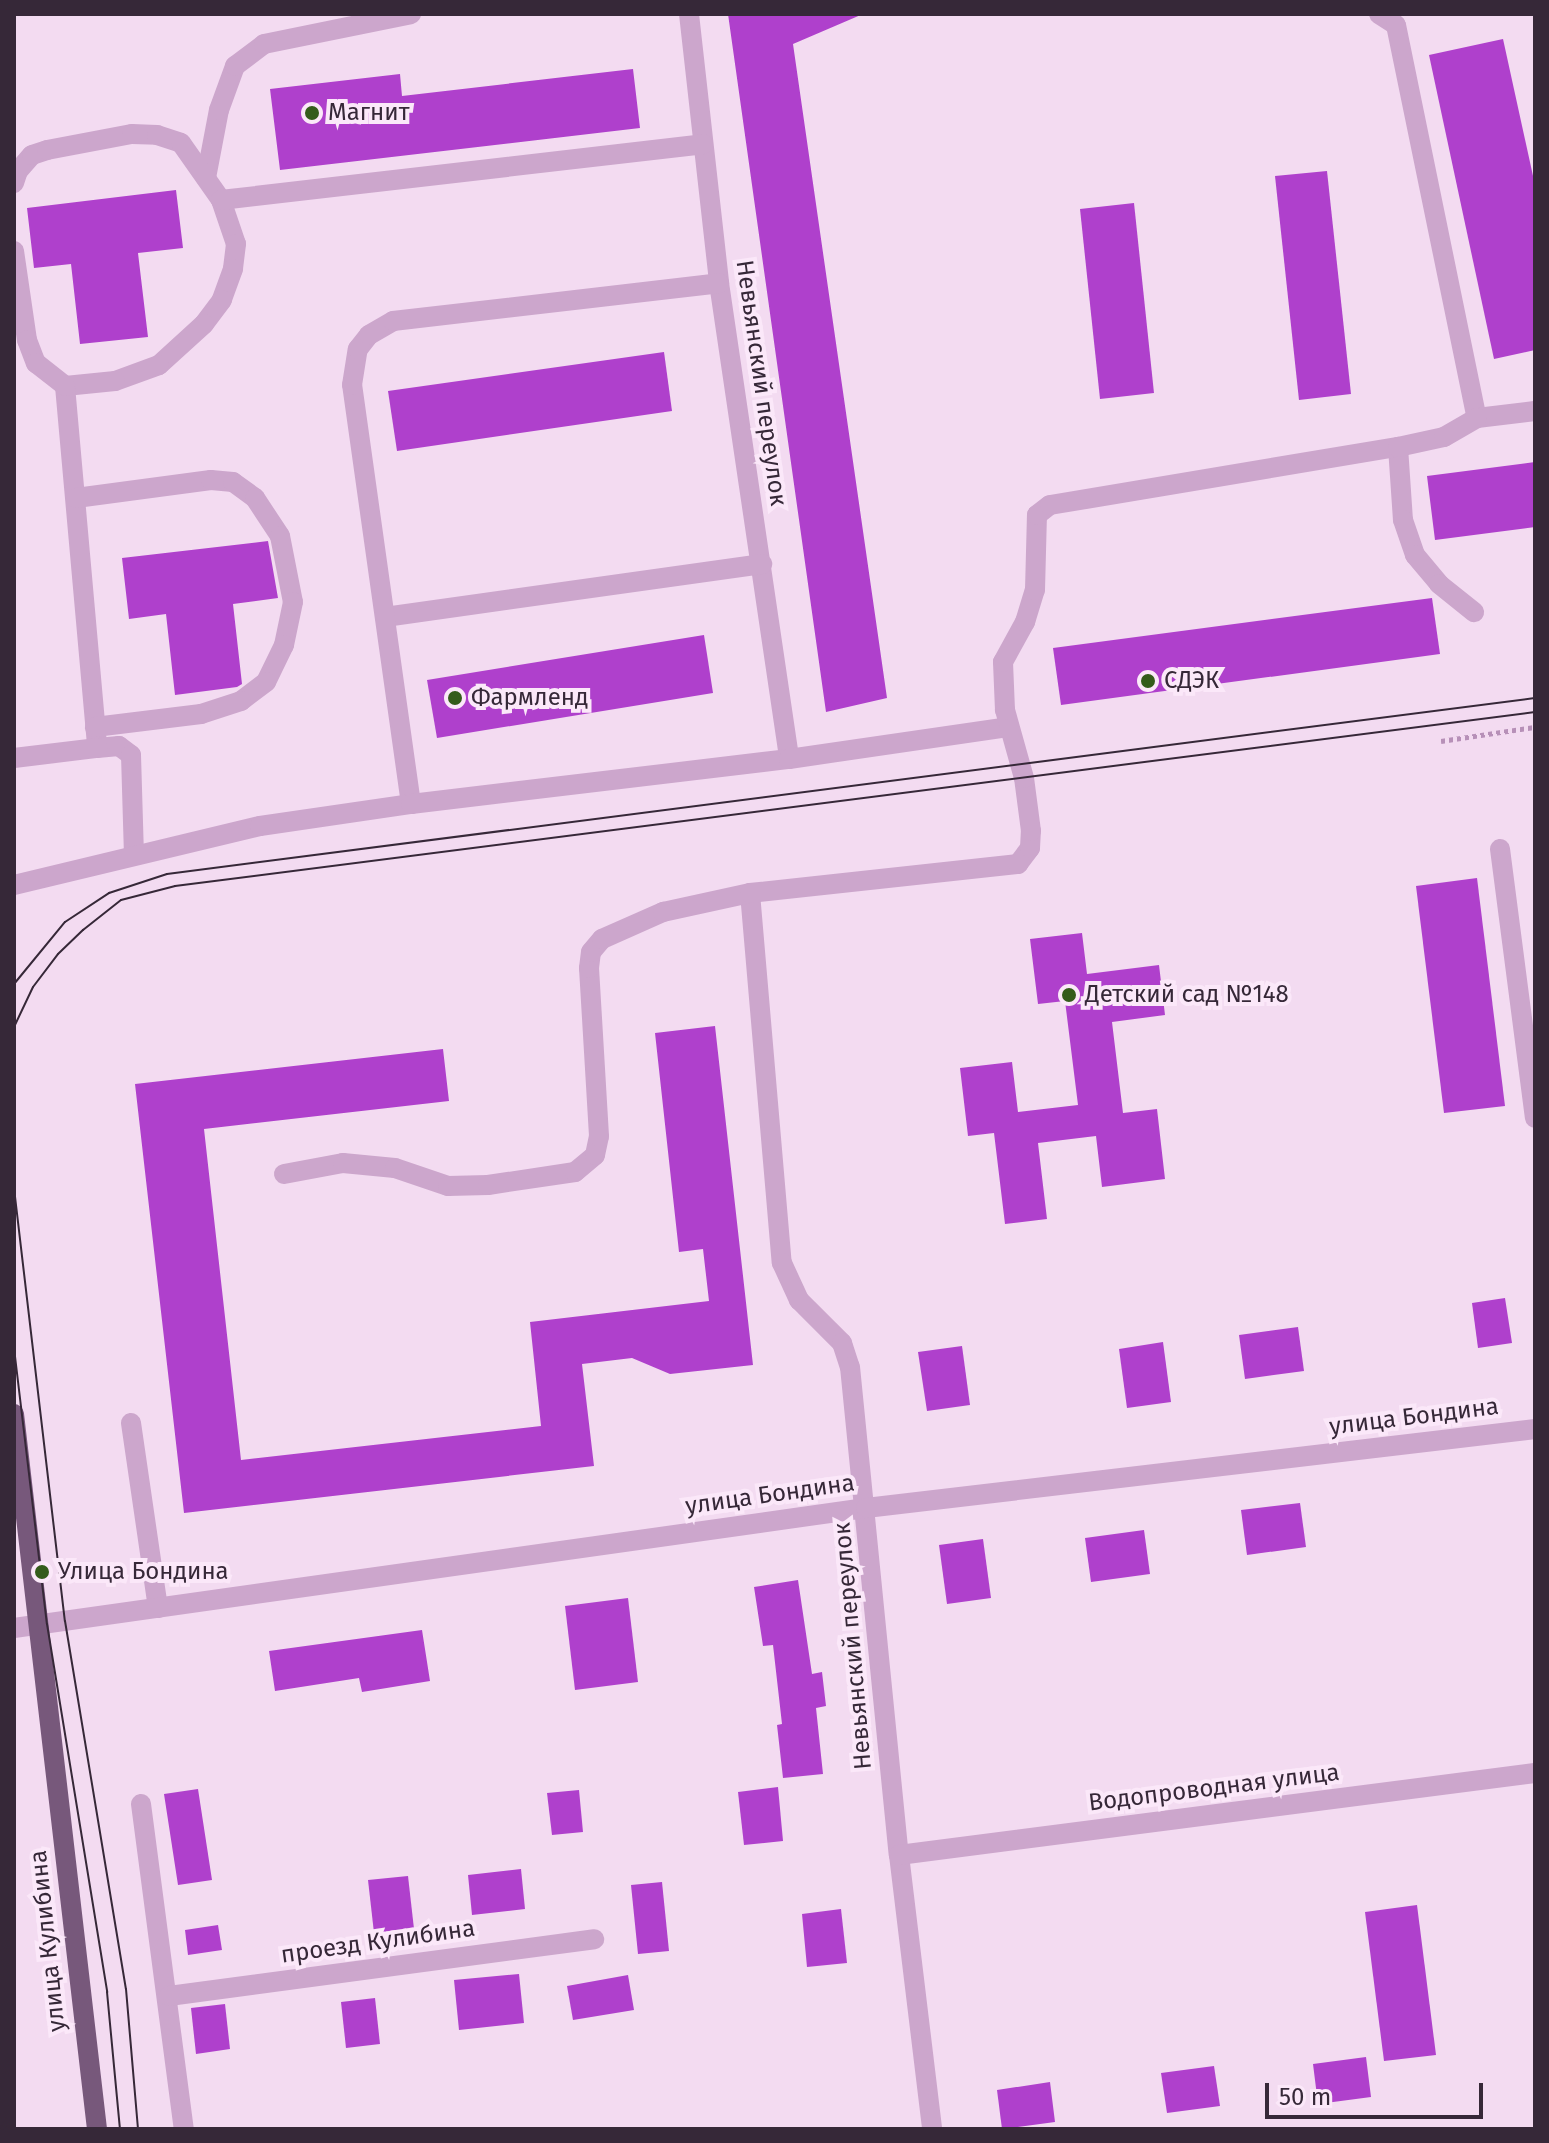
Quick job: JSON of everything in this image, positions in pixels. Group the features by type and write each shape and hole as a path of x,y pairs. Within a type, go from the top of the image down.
{"main road":[{"name":"улица Кулибина","path":"14,1414 97,2129"}],"street":[{"path":"206,178 219,110 235,66 264,44 411,14"},
{"name":"Невьянский переулок","path":"689,14 719,283 789,759"},
{"path":"1379,14 1396,25 1477,418"},
{"path":"14,183 18,171 32,155 132,134 157,135 181,143 221,200 236,244 233,269 222,300 204,324 159,365 115,381 65,386 36,363 27,340 14,251"},
{"path":"221,200 703,144"},
{"path":"411,804 352,385 358,349 369,335 393,321 719,283"},
{"path":"65,386 96,738"},
{"path":"284,1174 343,1163 395,1168 448,1186 488,1185 575,1172 595,1155 599,1136 589,968 591,952 602,939 663,912 750,893 1018,864 1030,848 1031,831 1024,778 1008,727 1003,662 1025,622 1035,590 1037,515 1050,505 1398,447 1444,437 1477,418 1535,411"},
{"path":"1398,447 1403,520 1415,555 1439,584 1474,612"},
{"path":"14,758 201,714 241,701 266,682 284,645 293,602 280,536 255,498 233,482 211,480 76,498"},
{"path":"385,617 762,564"},
{"path":"14,885 260,826 411,804 789,759 1008,727"},
{"path":"96,738 119,746 131,755 134,855"},
{"path":"1500,849 1535,1118"},
{"name":"Невьянский переулок","path":"750,893 782,1263 799,1300 842,1343 848,1355 899,1855 932,2129"},
{"path":"131,1423 158,1608"},
{"name":"улица Бондина","path":"14,1628 866,1508 1535,1429"},
{"name":"Водопроводная улица","path":"899,1855 1535,1773"},
{"path":"141,1804 169,1996 184,2129"},
{"name":"проезд Кулибина","path":"169,1996 594,1939"}],"path":[{"path":"1441,741 1535,727"}],"building":[{"path":"728,14 863,14 793,44 887,698 826,712"},
{"path":"1503,39 1535,185 1535,350 1494,359 1429,55"},
{"path":"633,69 640,128 280,170 270,89 400,74 402,96"},
{"path":"1327,171 1351,394 1299,400 1275,176"},
{"path":"176,190 183,248 138,253 148,337 80,344 71,264 34,268 27,208"},
{"path":"1134,203 1154,393 1100,399 1080,209"},
{"path":"664,352 672,411 397,451 388,391"},
{"path":"1535,462 1535,527 1435,540 1427,476"},
{"path":"268,541 278,598 233,604 242,684 175,695 166,614 129,619 122,558"},
{"path":"1432,598 1440,654 1061,705 1053,648"},
{"path":"704,635 713,693 437,738 427,680"},
{"path":"1477,878 1505,1106 1444,1113 1416,886"},
{"path":"1082,933 1087,974 1159,965 1165,1015 1112,1022 1123,1113 1157,1109 1165,1179 1102,1187 1096,1136 1038,1143 1047,1219 1005,1224 994,1133 968,1136 960,1068 1012,1062 1018,1112 1078,1105 1065,1001 1038,1004 1030,939"},
{"path":"715,1026 753,1365 670,1374 632,1358 582,1364 594,1466 184,1513 135,1084 443,1049 449,1101 204,1129 241,1460 541,1426 530,1322 709,1301 703,1249 679,1252 655,1033"},
{"path":"1505,1298 1512,1343 1478,1348 1472,1303"},
{"path":"1298,1327 1304,1371 1245,1379 1239,1335"},
{"path":"1163,1342 1171,1402 1127,1408 1119,1349"},
{"path":"962,1346 970,1405 927,1411 918,1352"},
{"path":"1300,1503 1306,1547 1247,1555 1241,1510"},
{"path":"1144,1530 1150,1574 1091,1582 1085,1538"},
{"path":"983,1539 991,1598 947,1604 939,1545"},
{"path":"798,1580 812,1674 822,1672 826,1706 816,1708 823,1774 783,1778 777,1725 782,1724 773,1645 763,1646 754,1587"},
{"path":"628,1598 638,1682 575,1690 565,1606"},
{"path":"422,1630 430,1681 362,1692 359,1678 275,1691 269,1651"},
{"path":"778,1787 783,1841 744,1845 738,1792"},
{"path":"198,1789 212,1880 178,1885 164,1794"},
{"path":"579,1790 583,1832 552,1835 547,1793"},
{"path":"521,1869 525,1909 472,1915 468,1875"},
{"path":"408,1876 414,1929 374,1933 368,1880"},
{"path":"662,1882 669,1951 638,1954 631,1885"},
{"path":"1417,1905 1436,2055 1384,2061 1365,1912"},
{"path":"841,1909 847,1963 807,1967 802,1914"},
{"path":"218,1925 222,1950 188,1955 185,1930"},
{"path":"519,1974 524,2023 459,2030 454,1980"},
{"path":"628,1975 634,2010 573,2020 567,1986"},
{"path":"375,1998 380,2044 346,2048 341,2002"},
{"path":"225,2004 230,2049 196,2054 191,2008"},
{"path":"1366,2057 1371,2097 1318,2104 1313,2064"},
{"path":"1214,2066 1220,2106 1167,2113 1161,2073"},
{"path":"1050,2082 1055,2122 1002,2129 997,2090"}],"tram line":[{"path":"14,984 65,922 109,893 167,874 1535,698"},
{"path":"14,1027 33,987 58,954 83,930 121,900 175,886 1535,712"},
{"path":"14,1188 65,1621 126,1989 138,2129"},
{"path":"14,1348 47,1624 107,1992 120,2129"}],"place":[{"name":"Магнит","path":"312,113"},
{"name":"СДЭК","path":"1148,681"},
{"name":"Фармленд","path":"455,698"},
{"name":"Детский сад №148","path":"1069,995"},
{"name":"Улица Бондина","path":"42,1572"}]}
